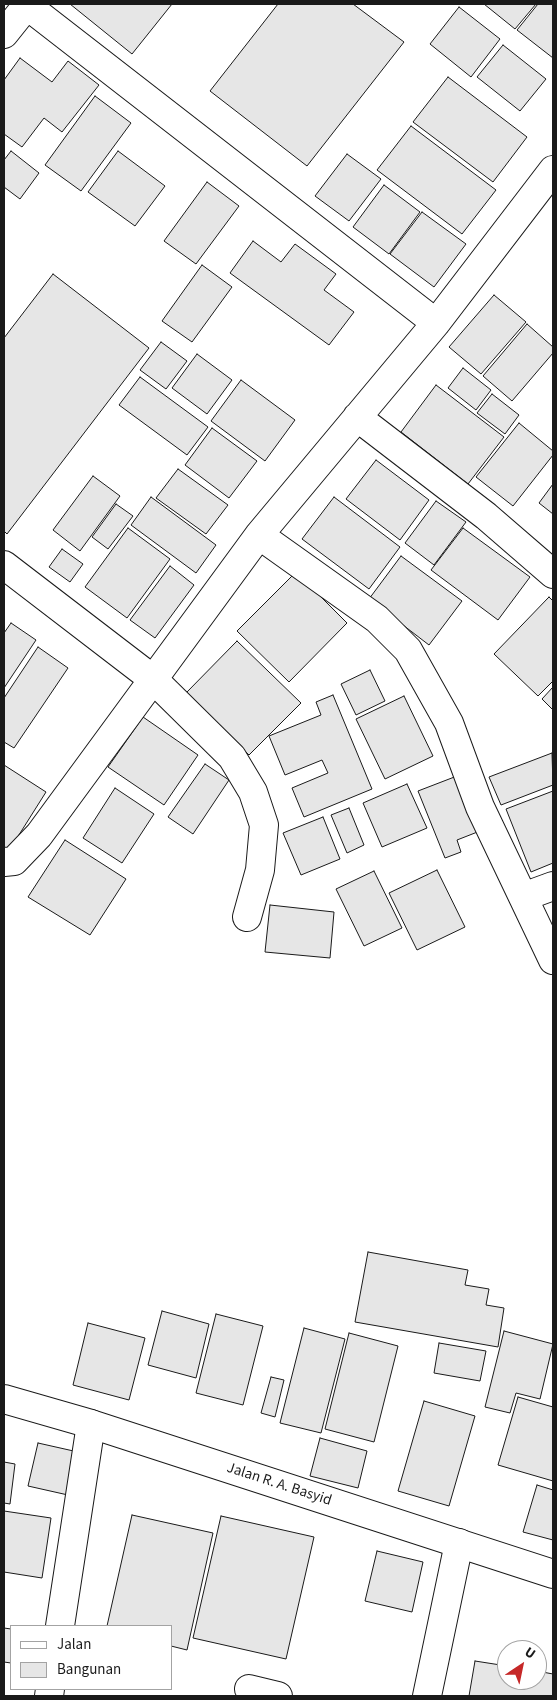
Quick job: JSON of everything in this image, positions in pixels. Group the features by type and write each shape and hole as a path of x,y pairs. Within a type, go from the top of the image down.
{"street":[{"path":"4,34 26,4 436,323"},
{"path":"4,862 14,861 39,835 259,535 436,323 553,170"},
{"path":"358,417 486,516 553,574"},
{"path":"259,535 377,619 408,650 449,723 480,807 553,960"},
{"path":"4,565 154,680 232,757 253,792 264,825 260,870 247,918"},
{"path":"523,897 553,886"},
{"name":"Jalan R. A. Basyid","path":"4,1399 91,1424 553,1574"},
{"path":"60,1625 91,1424"},
{"path":"427,1696 459,1543"},
{"path":"249,1689 278,1696"}],"building":[{"path":"70,4 172,4 132,54"},
{"path":"278,4 353,4 404,42 307,166 210,91"},
{"path":"484,4 536,4 515,29"},
{"path":"538,4 553,4 553,58 517,30"},
{"path":"459,7 500,39 471,77 430,44"},
{"path":"503,45 546,79 520,111 477,77"},
{"path":"20,58 52,82 68,61 99,85 62,132 44,118 22,147 4,134 4,80"},
{"path":"448,77 527,137 493,182 413,122"},
{"path":"95,96 131,123 81,191 45,165"},
{"path":"411,126 496,190 462,234 377,170"},
{"path":"11,151 39,173 20,199 4,187 4,160"},
{"path":"118,151 165,186 135,226 88,192"},
{"path":"347,154 381,179 349,221 315,196"},
{"path":"207,182 239,206 196,264 164,241"},
{"path":"384,185 420,212 389,254 353,227"},
{"path":"422,212 466,244 434,287 390,254"},
{"path":"253,241 281,262 295,244 336,274 324,290 354,312 329,345 230,273"},
{"path":"202,265 232,287 192,342 162,321"},
{"path":"53,274 149,348 7,534 4,531 4,338"},
{"path":"494,295 526,322 481,374 449,347"},
{"path":"527,324 553,347 553,353 512,401 483,376"},
{"path":"161,342 187,361 166,389 140,370"},
{"path":"197,354 232,380 207,414 172,388"},
{"path":"463,368 491,390 476,410 448,388"},
{"path":"140,377 208,427 187,455 119,405"},
{"path":"241,380 295,420 265,461 211,421"},
{"path":"436,385 504,437 468,484 401,432"},
{"path":"492,394 519,415 505,434 477,413"},
{"path":"519,423 553,451 553,455 513,506 476,477"},
{"path":"212,428 257,461 229,498 185,465"},
{"path":"376,460 429,500 400,540 346,499"},
{"path":"178,469 228,505 206,534 156,498"},
{"path":"93,476 120,496 80,551 53,530"},
{"path":"553,484 553,514 539,503"},
{"path":"151,497 216,545 196,573 131,525"},
{"path":"334,497 400,547 369,589 302,539"},
{"path":"436,501 466,522 434,565 405,543"},
{"path":"116,504 133,516 108,549 92,537"},
{"path":"128,528 170,559 127,618 85,587"},
{"path":"463,528 530,577 498,620 431,570"},
{"path":"62,549 83,564 70,582 49,567"},
{"path":"401,556 462,601 429,645 369,599"},
{"path":"170,566 194,585 155,638 130,620"},
{"path":"296,572 347,623 289,682 237,631"},
{"path":"549,597 553,601 553,681 538,696 494,654"},
{"path":"11,623 36,640 4,688 4,633"},
{"path":"237,641 301,703 249,755 186,693"},
{"path":"38,647 68,668 14,748 4,742 4,698"},
{"path":"370,670 385,701 356,715 341,684"},
{"path":"553,687 553,710 542,699"},
{"path":"333,695 372,789 304,817 292,788 328,773 322,760 285,775 269,736 321,715 316,702"},
{"path":"404,696 433,756 385,779 356,719"},
{"path":"143,717 198,755 164,805 108,767"},
{"path":"552,753 553,785 501,805 489,777"},
{"path":"205,764 229,780 193,834 168,817"},
{"path":"4,765 46,792 5,857 4,856"},
{"path":"457,776 480,831 457,840 461,852 445,858 418,791"},
{"path":"407,784 427,828 382,847 363,803"},
{"path":"115,788 154,814 122,863 83,838"},
{"path":"553,791 553,863 531,872 506,809"},
{"path":"349,808 364,845 347,853 331,815"},
{"path":"323,817 340,859 301,875 283,833"},
{"path":"65,840 126,879 90,935 28,897"},
{"path":"437,870 465,927 417,950 389,893"},
{"path":"374,871 402,928 364,946 336,889"},
{"path":"270,905 334,912 330,958 265,952"},
{"path":"368,1252 468,1270 465,1285 489,1289 486,1305 504,1308 498,1347 355,1322"},
{"path":"162,1311 209,1324 196,1378 148,1365"},
{"path":"216,1314 263,1326 243,1405 196,1393"},
{"path":"88,1323 145,1338 129,1400 73,1385"},
{"path":"304,1328 345,1339 321,1433 280,1423"},
{"path":"504,1331 553,1344 540,1399 516,1393 510,1413 485,1407"},
{"path":"349,1333 398,1346 374,1442 325,1429"},
{"path":"439,1343 486,1351 480,1381 434,1373"},
{"path":"271,1377 284,1380 275,1417 261,1413"},
{"path":"518,1397 553,1407 553,1481 498,1465"},
{"path":"424,1401 475,1416 449,1506 398,1491"},
{"path":"320,1438 367,1451 358,1488 310,1476"},
{"path":"38,1443 78,1452 68,1495 28,1486"},
{"path":"4,1462 15,1464 10,1504 4,1503"},
{"path":"537,1485 553,1490 553,1540 523,1532"},
{"path":"4,1511 51,1518 42,1578 4,1572"},
{"path":"132,1515 213,1533 187,1650 172,1646 172,1625 107,1625"},
{"path":"221,1516 314,1537 286,1659 193,1638"},
{"path":"377,1551 423,1562 412,1612 365,1601"},
{"path":"4,1628 10,1629 10,1663 4,1662"},
{"path":"475,1661 497,1664 497,1690 547,1690 547,1673 553,1674 553,1696 469,1696"}]}
